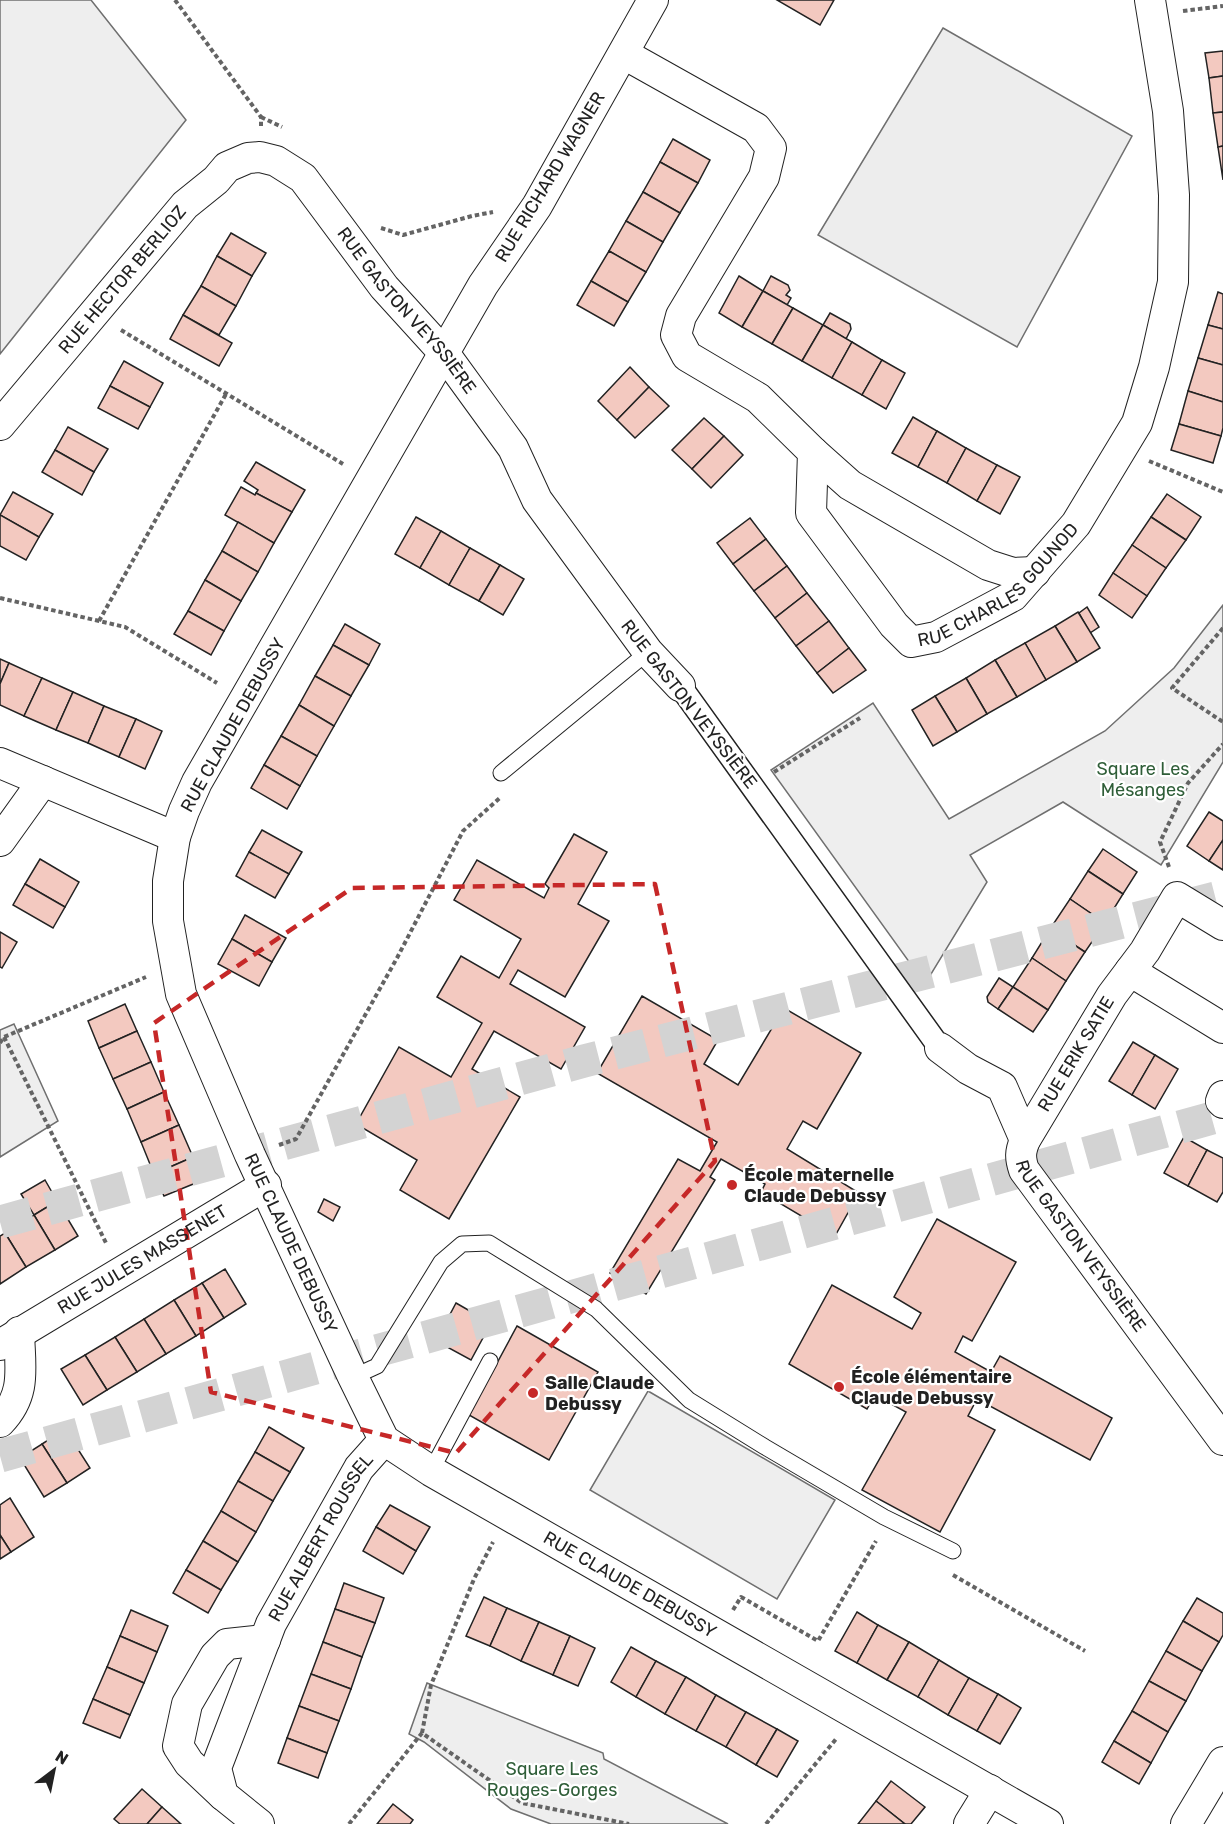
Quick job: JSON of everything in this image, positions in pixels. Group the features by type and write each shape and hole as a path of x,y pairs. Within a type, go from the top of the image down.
{"street":[{"name":"RUE RICHARD WAGNER","path":"444,353 483,285 537,206 653,0"},
{"name":"RUE CHARLES GOUNOD","path":"813,452 811,513 894,626 910,642 936,637 1013,596 1076,524 1137,423 1154,367 1173,282 1174,195 1168,111 1151,8"},
{"path":"624,54 756,128 771,148 765,177 681,316 676,335 687,356 758,398 850,485 988,565 1013,573 1035,572"},
{"name":"RUE HECTOR BERLIOZ","path":"0,425 185,205 216,180 227,167 248,158 260,157"},
{"name":"RUE GASTON VEYSSIÈRE","path":"260,157 276,161 303,178 384,286 444,353 513,448 537,500 648,652 680,686 940,1048 968,1069 1002,1087 1025,1140 1020,1158 1024,1170 1218,1427"},
{"name":"RUE CLAUDE DEBUSSY","path":"444,353 372,482 197,782 184,811 175,837 168,880 168,921 181,994 250,1155 384,1440 431,1471 507,1515 1048,1824"},
{"path":"0,763 175,837"},
{"path":"0,841 43,781"},
{"path":"1177,897 1223,925"},
{"name":"RUE ERIK SATIE","path":"1025,1140 1112,995 1144,951 1177,897"},
{"path":"1130,971 1223,1028"},
{"path":"1223,1096 1221,1101 1223,1103"},
{"name":"RUE JULES MASSENET","path":"0,1422 16,1402 21,1387 10,1339 266,1185"},
{"name":"RUE ALBERT ROUSSEL","path":"223,1795 216,1768 271,1624 359,1468 384,1440"},
{"name":"RUE ALBERT ROUSSEL","path":"259,1824 189,1763 178,1746 187,1704 215,1656 227,1644 265,1640"},
{"path":"1186,1824 1223,1762"},
{"path":"969,1824 990,1790"}],"lane":[{"path":"501,773 648,652"},
{"path":"353,1377 377,1366 441,1262 462,1244 489,1243 596,1309 689,1400 874,1511 952,1551"},
{"path":"431,1471 490,1361"}],"path":[{"path":"175,0 261,117 285,129"},
{"path":"1151,8 1223,6"},
{"path":"260,157 261,117"},
{"path":"374,226 403,235 472,216 537,206"},
{"path":"93,314 372,482"},
{"path":"99,621 226,394"},
{"path":"1120,451 1223,492"},
{"path":"0,598 125,627 245,701"},
{"path":"1223,628 1172,688 1223,722"},
{"path":"767,777 860,718"},
{"path":"1177,897 1160,842 1188,783 1223,744"},
{"path":"250,1155 296,1139 397,958 463,831 508,792 501,773"},
{"path":"0,1043 4,1037 176,964"},
{"path":"4,1037 121,1272"},
{"path":"349,1824 422,1732 430,1685 474,1579 507,1515"},
{"path":"729,1617 741,1597 818,1641 880,1534"},
{"path":"952,1575 1085,1651"},
{"path":"766,1824 856,1714"},
{"path":"422,1732 522,1803 629,1824"}],"highlighted area":[{"path":"655,884 715,1161 456,1453 211,1392 154,1023 352,888"}],"green space":[{"path":"0,0 91,0 186,120 0,354"},
{"name":"Square Les Mésanges","path":"1223,605 1223,762 1161,865 1063,802 970,855 987,882 925,984 771,770 873,703 949,819 1105,731 1174,668"},
{"path":"14,1024 58,1121 0,1157 0,1030"},
{"path":"648,1391 835,1500 777,1599 590,1490"},
{"name":"Square Les Rouges-Gorges","path":"427,1683 603,1753 604,1759 728,1824 551,1824 511,1809 424,1742 409,1734"}],"shaded area":[{"path":"943,28 1132,136 1017,347 818,235"}],"building":[{"path":"777,0 834,0 820,25"},
{"path":"1223,51 1223,76 1209,78 1205,53"},
{"path":"1223,76 1223,112 1213,113 1209,78"},
{"path":"1223,112 1223,146 1218,147 1213,113"},
{"path":"673,139 710,160 698,183 660,162"},
{"path":"1223,146 1223,180 1218,147"},
{"path":"660,162 698,183 680,213 643,192"},
{"path":"643,192 680,213 663,242 626,221"},
{"path":"626,221 663,242 646,272 609,251"},
{"path":"231,233 266,253 252,276 217,256"},
{"path":"609,251 646,272 628,302 591,281"},
{"path":"217,256 252,276 236,306 201,286"},
{"path":"739,276 763,291 742,327 719,313"},
{"path":"771,276 788,285 790,290 786,295 791,298 787,305 763,291"},
{"path":"591,281 628,302 614,326 577,305"},
{"path":"201,286 236,306 219,335 183,315"},
{"path":"763,291 793,308 772,344 742,327"},
{"path":"1218,292 1223,294 1223,329 1208,325"},
{"path":"793,308 823,325 802,361 772,344"},
{"path":"830,313 850,324 851,329 846,339 823,325"},
{"path":"183,315 232,343 219,366 170,339"},
{"path":"823,325 852,342 832,378 802,361"},
{"path":"1208,325 1223,329 1223,365 1198,358"},
{"path":"852,342 882,360 862,395 832,378"},
{"path":"1198,358 1223,365 1223,402 1188,391"},
{"path":"882,360 905,373 886,409 862,395"},
{"path":"124,361 163,383 150,407 110,386"},
{"path":"630,367 649,387 617,420 598,401"},
{"path":"110,386 150,407 138,429 98,408"},
{"path":"649,387 669,406 635,438 617,420"},
{"path":"1188,391 1223,402 1221,436 1179,424"},
{"path":"913,417 937,431 918,467 892,453"},
{"path":"704,418 724,436 692,469 672,450"},
{"path":"1179,424 1221,436 1213,463 1171,450"},
{"path":"68,427 108,449 94,472 55,450"},
{"path":"937,431 966,448 947,483 918,467"},
{"path":"724,436 743,455 711,488 692,469"},
{"path":"966,448 997,465 977,501 947,483"},
{"path":"55,450 94,472 82,495 42,472"},
{"path":"256,462 305,490 292,512 256,493 258,490 244,481"},
{"path":"997,465 1020,477 1000,514 977,501"},
{"path":"241,487 292,512 274,543 225,515"},
{"path":"13,492 53,514 39,537 0,515"},
{"path":"1167,494 1201,517 1186,540 1151,517"},
{"path":"0,515 39,537 26,560 0,546"},
{"path":"416,517 441,531 420,568 395,554"},
{"path":"1151,517 1186,540 1166,568 1132,545"},
{"path":"750,518 766,539 733,564 717,543"},
{"path":"238,522 274,543 258,572 222,551"},
{"path":"441,531 470,548 449,585 420,568"},
{"path":"766,539 787,566 754,591 733,564"},
{"path":"1132,545 1166,568 1147,596 1113,573"},
{"path":"470,548 500,565 479,601 449,585"},
{"path":"222,551 258,572 241,601 205,580"},
{"path":"500,565 524,579 503,615 479,601"},
{"path":"787,566 807,593 775,618 754,591"},
{"path":"1113,573 1147,596 1132,618 1099,595"},
{"path":"205,580 241,601 224,631 188,611"},
{"path":"807,593 829,621 796,646 775,618"},
{"path":"1087,607 1099,627 1090,633 1079,613"},
{"path":"188,611 224,631 211,655 174,634"},
{"path":"1078,612 1100,648 1077,662 1055,626"},
{"path":"829,621 849,648 817,673 796,646"},
{"path":"345,624 380,644 369,665 333,645"},
{"path":"1055,626 1077,662 1046,680 1025,643"},
{"path":"1025,643 1046,680 1017,697 995,660"},
{"path":"333,645 369,665 351,696 315,676"},
{"path":"849,648 866,670 833,693 817,673"},
{"path":"0,659 9,663 0,684"},
{"path":"995,660 1017,697 987,714 966,678"},
{"path":"9,663 42,678 24,716 0,705 0,684"},
{"path":"315,676 351,696 334,726 299,705"},
{"path":"42,678 73,692 56,730 24,716"},
{"path":"966,678 987,714 957,732 935,696"},
{"path":"73,692 104,706 88,743 56,730"},
{"path":"935,696 957,732 933,746 912,710"},
{"path":"299,705 334,726 317,756 281,736"},
{"path":"104,706 136,719 119,757 88,743"},
{"path":"136,719 162,731 145,769 119,757"},
{"path":"281,736 317,756 300,786 264,765"},
{"path":"264,765 300,786 287,809 251,788"},
{"path":"1209,812 1223,821 1223,840 1209,861 1187,846"},
{"path":"262,830 302,852 289,874 249,852"},
{"path":"574,834 607,852 578,904 609,921 565,997 518,970 510,984 585,1027 561,1069 494,1031 472,1069 520,1097 449,1219 400,1190 417,1160 356,1124 399,1047 451,1077 482,1023 437,997 461,956 499,978 521,939 454,900 477,860 544,898 549,888 545,884"},
{"path":"1223,840 1223,870 1209,861"},
{"path":"1103,849 1137,872 1123,894 1088,871"},
{"path":"249,852 289,874 275,898 236,876"},
{"path":"40,859 79,882 65,907 25,884"},
{"path":"1088,871 1123,894 1105,923 1070,899"},
{"path":"25,884 65,907 53,928 13,905"},
{"path":"1070,899 1105,923 1085,952 1050,929"},
{"path":"245,915 286,938 272,962 232,939"},
{"path":"1050,929 1085,952 1066,981 1032,958"},
{"path":"0,932 17,942 2,968 0,967"},
{"path":"232,939 272,962 259,986 218,964"},
{"path":"1032,958 1066,981 1048,1010 1013,987"},
{"path":"999,978 1013,987 998,1009 988,1002 987,997"},
{"path":"1013,987 1048,1010 1033,1032 998,1009"},
{"path":"642,996 718,1040 704,1064 738,1085 784,1008 861,1053 817,1129 803,1121 787,1149 859,1193 835,1236 761,1192 765,1184 721,1159 710,1177 715,1180 646,1294 610,1273 678,1159 700,1171 717,1142 597,1073"},
{"path":"125,1004 137,1031 99,1048 88,1021"},
{"path":"137,1031 151,1062 113,1079 99,1048"},
{"path":"1133,1042 1155,1055 1132,1095 1109,1081"},
{"path":"1155,1055 1178,1069 1155,1109 1132,1095"},
{"path":"151,1062 164,1092 127,1109 113,1079"},
{"path":"164,1092 179,1125 141,1142 127,1109"},
{"path":"179,1125 193,1157 154,1174 141,1142"},
{"path":"1184,1137 1207,1150 1188,1186 1164,1173"},
{"path":"1207,1150 1223,1158 1223,1192 1217,1202 1188,1186"},
{"path":"193,1157 203,1180 164,1196 154,1174"},
{"path":"45,1180 57,1201 34,1215 21,1194"},
{"path":"324,1199 340,1207 333,1221 318,1212"},
{"path":"57,1201 78,1236 55,1250 34,1215"},
{"path":"34,1215 55,1250 26,1267 5,1233"},
{"path":"937,1219 1016,1262 972,1341 963,1336 955,1352 991,1372 1000,1356 1112,1418 1090,1460 977,1399 968,1416 995,1430 940,1532 862,1490 906,1412 875,1395 867,1409 789,1364 832,1285 912,1329 921,1313 894,1297"},
{"path":"5,1233 26,1267 0,1284 0,1236"},
{"path":"225,1269 246,1304 224,1318 202,1283"},
{"path":"202,1283 224,1318 196,1336 174,1300"},
{"path":"174,1300 196,1336 166,1354 144,1319"},
{"path":"456,1303 491,1323 471,1360 436,1341"},
{"path":"144,1319 166,1354 137,1372 115,1337"},
{"name":"Salle Claude Debussy","path":"517,1326 598,1372 549,1460 469,1415"},
{"path":"115,1337 137,1372 107,1390 85,1355"},
{"path":"85,1355 107,1390 83,1405 61,1369"},
{"path":"269,1427 304,1448 290,1472 255,1452"},
{"path":"65,1429 90,1468 67,1483 42,1444"},
{"path":"42,1444 67,1483 44,1497 20,1458"},
{"path":"255,1452 290,1472 273,1501 238,1481"},
{"path":"238,1481 273,1501 256,1532 221,1511"},
{"path":"10,1498 34,1537 11,1552 0,1535 0,1505"},
{"path":"390,1505 430,1527 416,1551 376,1527"},
{"path":"221,1511 256,1532 238,1562 203,1541"},
{"path":"376,1527 416,1551 403,1574 363,1551"},
{"path":"0,1535 11,1552 0,1559"},
{"path":"203,1541 238,1562 221,1590 186,1570"},
{"path":"186,1570 221,1590 208,1613 173,1593"},
{"path":"344,1583 384,1598 375,1623 335,1609"},
{"path":"484,1597 507,1608 490,1646 466,1636"},
{"path":"1197,1598 1223,1613 1223,1635 1219,1642 1183,1621"},
{"path":"507,1608 539,1622 521,1661 490,1646"},
{"path":"335,1609 375,1623 362,1657 323,1642"},
{"path":"131,1610 168,1626 157,1652 120,1636"},
{"path":"857,1612 878,1625 857,1663 835,1651"},
{"path":"1183,1621 1219,1642 1202,1671 1166,1651"},
{"path":"539,1622 570,1636 553,1675 521,1661"},
{"path":"878,1625 909,1642 887,1680 857,1663"},
{"path":"120,1636 157,1652 144,1683 107,1667"},
{"path":"570,1636 595,1648 578,1686 553,1675"},
{"path":"323,1642 362,1657 351,1689 311,1674"},
{"path":"909,1642 939,1660 918,1697 887,1680"},
{"path":"631,1647 656,1661 636,1697 611,1682"},
{"path":"1166,1651 1202,1671 1186,1701 1149,1681"},
{"path":"939,1660 969,1678 948,1715 918,1697"},
{"path":"656,1661 686,1677 665,1714 636,1697"},
{"path":"107,1667 144,1683 130,1715 93,1699"},
{"path":"311,1674 351,1689 339,1721 299,1706"},
{"path":"686,1677 716,1695 696,1731 665,1714"},
{"path":"969,1678 998,1694 977,1731 948,1715"},
{"path":"1149,1681 1186,1701 1168,1732 1132,1711"},
{"path":"998,1694 1021,1708 1000,1744 977,1731"},
{"path":"716,1695 746,1712 726,1747 696,1731"},
{"path":"93,1699 130,1715 120,1738 83,1723"},
{"path":"299,1706 339,1721 327,1753 287,1738"},
{"path":"1132,1711 1168,1732 1151,1763 1114,1741"},
{"path":"746,1712 777,1729 756,1765 726,1747"},
{"path":"777,1729 798,1741 777,1777 756,1765"},
{"path":"287,1738 327,1753 318,1778 278,1763"},
{"path":"1114,1741 1151,1763 1139,1784 1102,1762"},
{"path":"891,1781 925,1807 911,1824 905,1824 876,1801"},
{"path":"142,1789 162,1807 147,1824 120,1824 114,1819"},
{"path":"876,1801 905,1824 858,1824"},
{"path":"393,1804 413,1820 410,1824 377,1824"},
{"path":"162,1807 181,1824 147,1824"}],"tunnel":[{"path":"0,1222 584,1061 1223,896"},
{"path":"0,1456 1223,1115"}],"place":[{"name":"École maternelle Claude Debussy","path":"732,1185"},
{"name":"École élémentaire Claude Debussy","path":"839,1387"},
{"name":"Salle Claude Debussy","path":"533,1393"}]}
